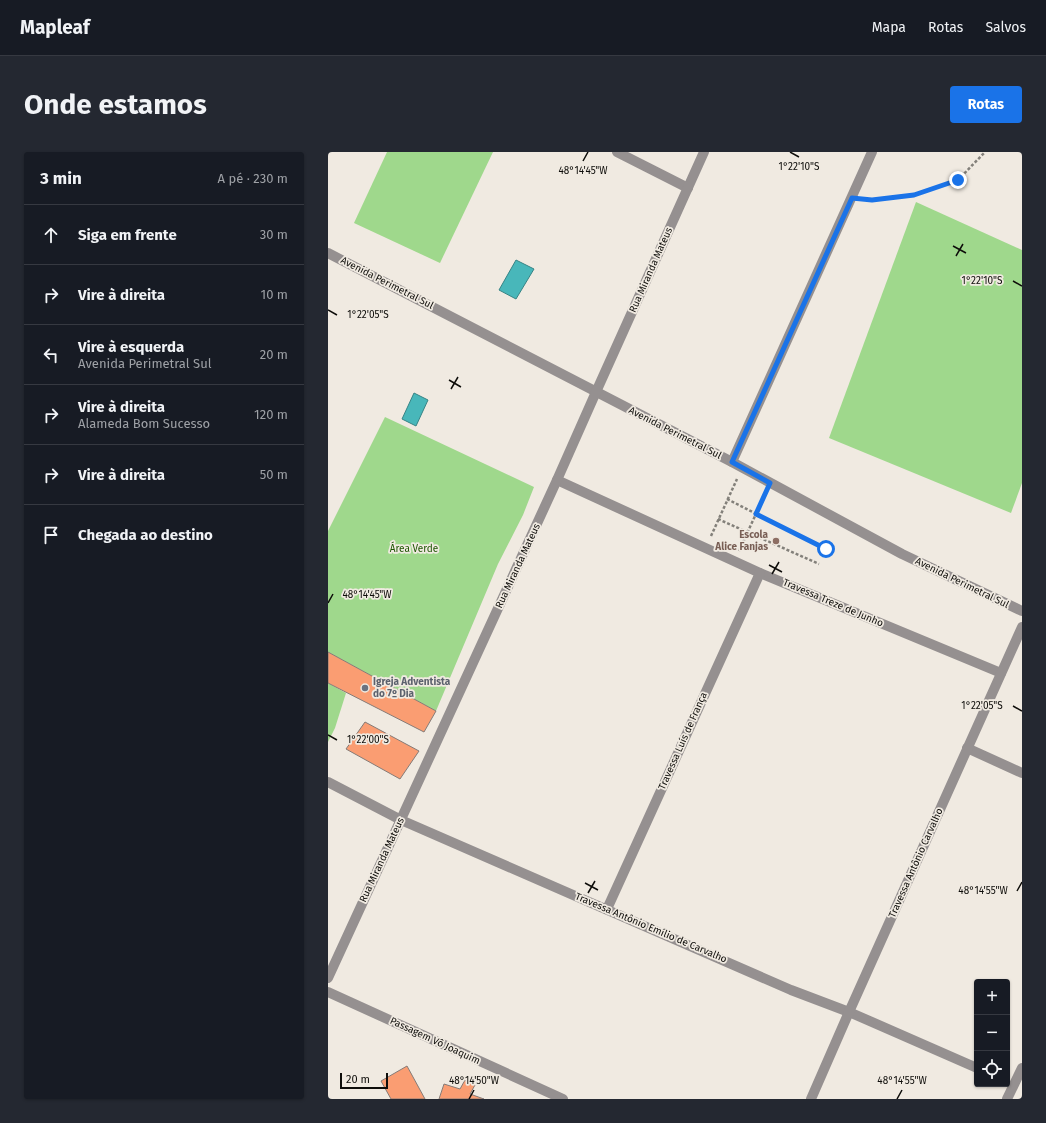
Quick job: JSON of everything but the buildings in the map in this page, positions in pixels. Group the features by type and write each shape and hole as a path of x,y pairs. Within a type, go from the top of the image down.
{"street":[{"path":"617,152 688,188"},
{"name":"Rua Miranda Mateus","path":"328,978 558,480 704,152"},
{"path":"732,462 872,152"},
{"name":"Avenida Perimetral Sul","path":"328,253 732,462 902,554 1022,611"},
{"name":"Travessa Treze de Junho","path":"558,480 760,573 1001,673"},
{"name":"Travessa Luís de França","path":"607,909 760,573"},
{"name":"Travessa Antônio Carvalho","path":"811,1099 1022,627"},
{"path":"967,748 1022,773"},
{"name":"Travessa Antônio Emílio de Carvalho","path":"328,782 401,820 791,990 849,1012 974,1067"},
{"name":"Passagem Vô Joaquim","path":"328,992 563,1099"},
{"path":"1010,1083 1022,1068"},
{"path":"1007,1099 1009,1087"}],"path":[{"path":"852,198 872,200 914,195 958,180 985,152"},
{"path":"706,548 742,468"},
{"path":"735,561 770,483"},
{"path":"727,499 826,549"},
{"path":"718,519 819,564"}],"green space":[{"path":"387,152 493,152 440,263 354,223"},
{"path":"916,202 1022,250 1022,483 1011,513 829,438"},
{"name":"Área Verde","path":"385,417 534,487 523,515 498,564 436,711 328,652 328,531"},
{"path":"328,683 346,693 335,728 328,742"}],"water":[{"path":"516,260 534,269 516,299 499,290"},
{"path":"414,393 428,400 416,426 402,419"}],"place":[{"name":"Escola Alice Fanjas","path":"776,541"},
{"name":"Igreja Adventista do 7º Dia","path":"365,688"}],"route":[{"path":"826,549 756,514 770,483 732,462 852,198 872,200 914,195 958,180"}]}
